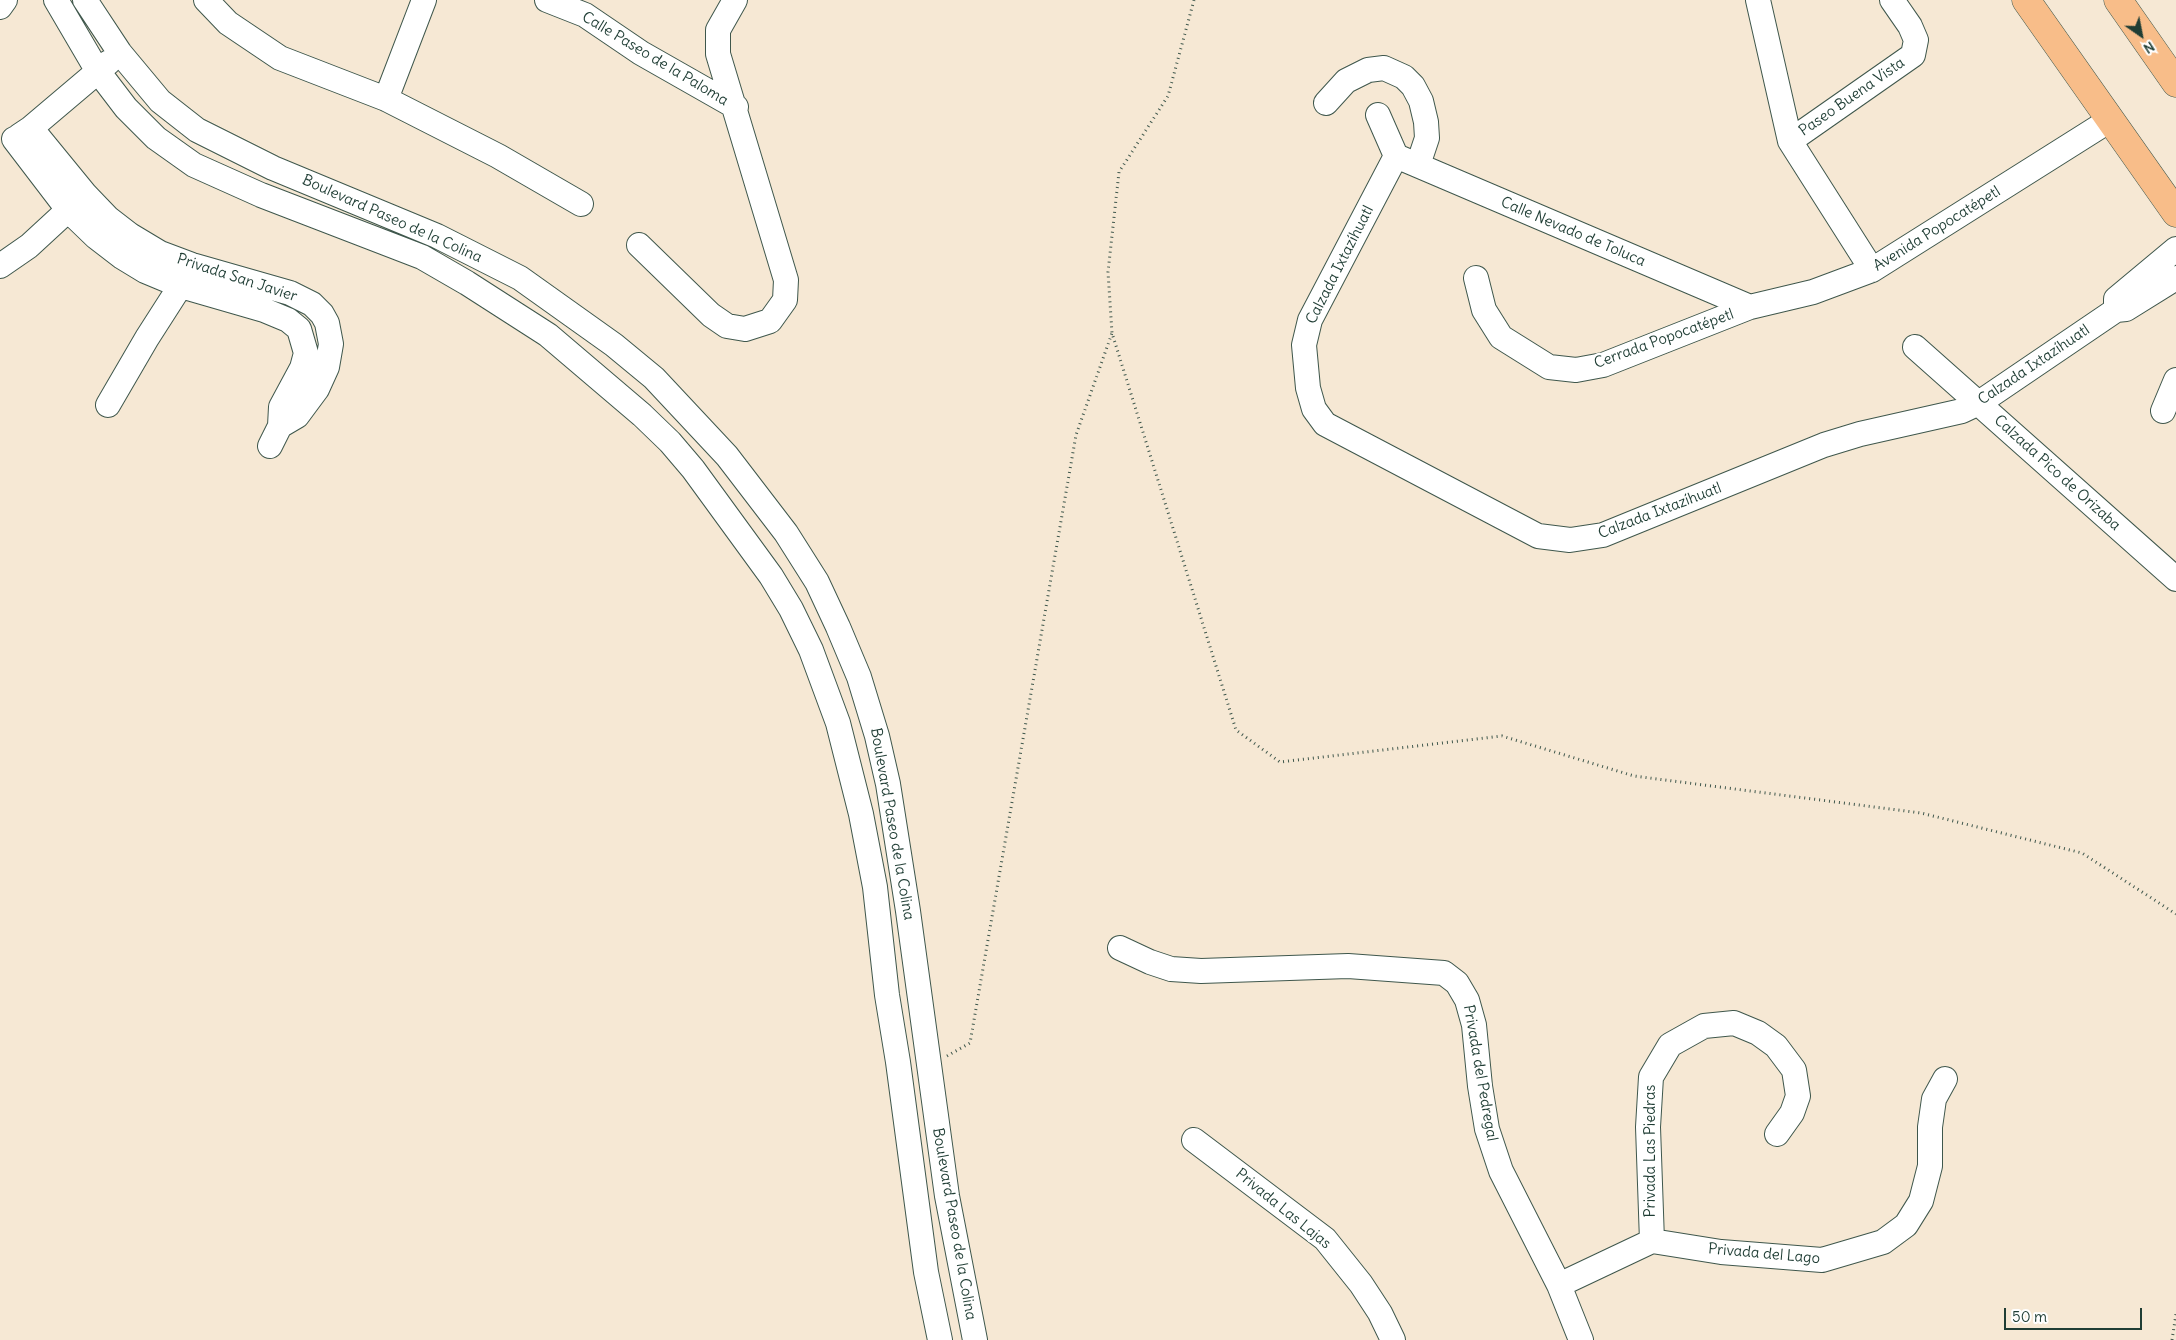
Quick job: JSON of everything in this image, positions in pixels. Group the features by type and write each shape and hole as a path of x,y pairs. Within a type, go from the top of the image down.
{"main road":[{"path":"2026,0 2176,213"},
{"path":"2118,0 2176,83"}],"street":[{"path":"0,6 5,0"},
{"name":"Boulevard Paseo de la Colina","path":"56,0 97,70 126,108 156,138 194,165 261,195 422,257 475,288 548,335 601,379 670,442 693,469 771,576 791,608 811,650 838,723 862,814 875,887 887,995 898,1062 926,1272 940,1340"},
{"name":"Boulevard Paseo de la Colina","path":"85,0 120,53 160,101 197,130 273,168 437,236 520,278 625,354 654,378 727,456 786,533 817,582 838,627 859,677 877,736 888,784 908,911 947,1196 975,1340"},
{"path":"206,0 228,23 280,58 386,99 498,156 581,204"},
{"path":"386,99 424,0"},
{"name":"Calle Paseo de la Paloma","path":"547,0 582,8 641,53 736,107"},
{"path":"639,245 710,315 727,326 745,329 770,321 785,300 786,280 736,107 718,54 718,30 735,0"},
{"path":"1758,0 1790,141 1872,270"},
{"name":"Paseo Buena Vista","path":"1790,141 1912,55 1916,40 1910,26 1892,0"},
{"path":"15,138 120,53"},
{"path":"1326,103 1346,81 1368,70 1384,68 1404,77 1421,101 1426,122 1427,138 1418,165"},
{"path":"1378,116 1396,156"},
{"name":"Avenida Popocatépetl","path":"1750,307 1813,292 1872,270 2110,120"},
{"name":"Privada San Javier","path":"15,138 85,194 108,218 130,235 160,253 192,266 290,293 312,304 322,314 327,323 331,344 327,367 317,390 297,416 275,436 281,407 302,368 306,352 299,329 288,320 264,310 181,286 145,270 122,257 96,237 69,211 15,138"},
{"name":"Calle Nevado de Toluca","path":"1396,156 1750,307"},
{"name":"Calzada Ixtazíhuatl","path":"1396,156 1310,320 1304,345 1308,388 1314,408 1325,424 1538,536 1570,540 1603,535 1824,446 1860,434 1962,411 1979,403 2116,310 2126,309 2176,278"},
{"path":"0,266 29,246 69,211 85,194"},
{"path":"2116,310 2116,299 2176,249"},
{"path":"108,404 192,266"},
{"name":"Cerrada Popocatépetl","path":"1476,278 1484,310 1501,337 1549,367 1576,370 1603,365 1750,307"},
{"name":"Calzada Pico de Orizaba","path":"1915,347 2176,579"},
{"path":"601,379 625,354"},
{"path":"2163,411 2176,380"},
{"name":"Privada del Pedregal","path":"1120,948 1150,962 1171,969 1201,971 1348,966 1444,974 1457,983 1467,1000 1474,1025 1480,1086 1487,1128 1501,1170 1560,1285 1581,1340"},
{"name":"Privada Las Piedras","path":"1652,1241 1648,1128 1651,1077 1670,1045 1704,1026 1734,1023 1758,1033 1776,1046 1794,1070 1798,1096 1792,1113 1776,1134"},
{"name":"Privada del Lago","path":"1652,1241 1792,1260 1822,1260 1883,1242 1906,1224 1921,1202 1930,1166 1930,1127 1934,1099 1945,1079"},
{"name":"Privada Las Lajas","path":"1194,1140 1325,1239 1366,1291 1380,1313 1393,1340"},
{"path":"1560,1285 1652,1241"}],"path":[{"path":"1194,0 1168,96 1119,172 1108,272 1112,333 1236,730 1280,762 1502,736 1634,776 1921,813 2082,853 2176,914"},
{"path":"929,1066 970,1043 1076,435 1112,333"},
{"path":"2172,1340 2176,1314"}]}
